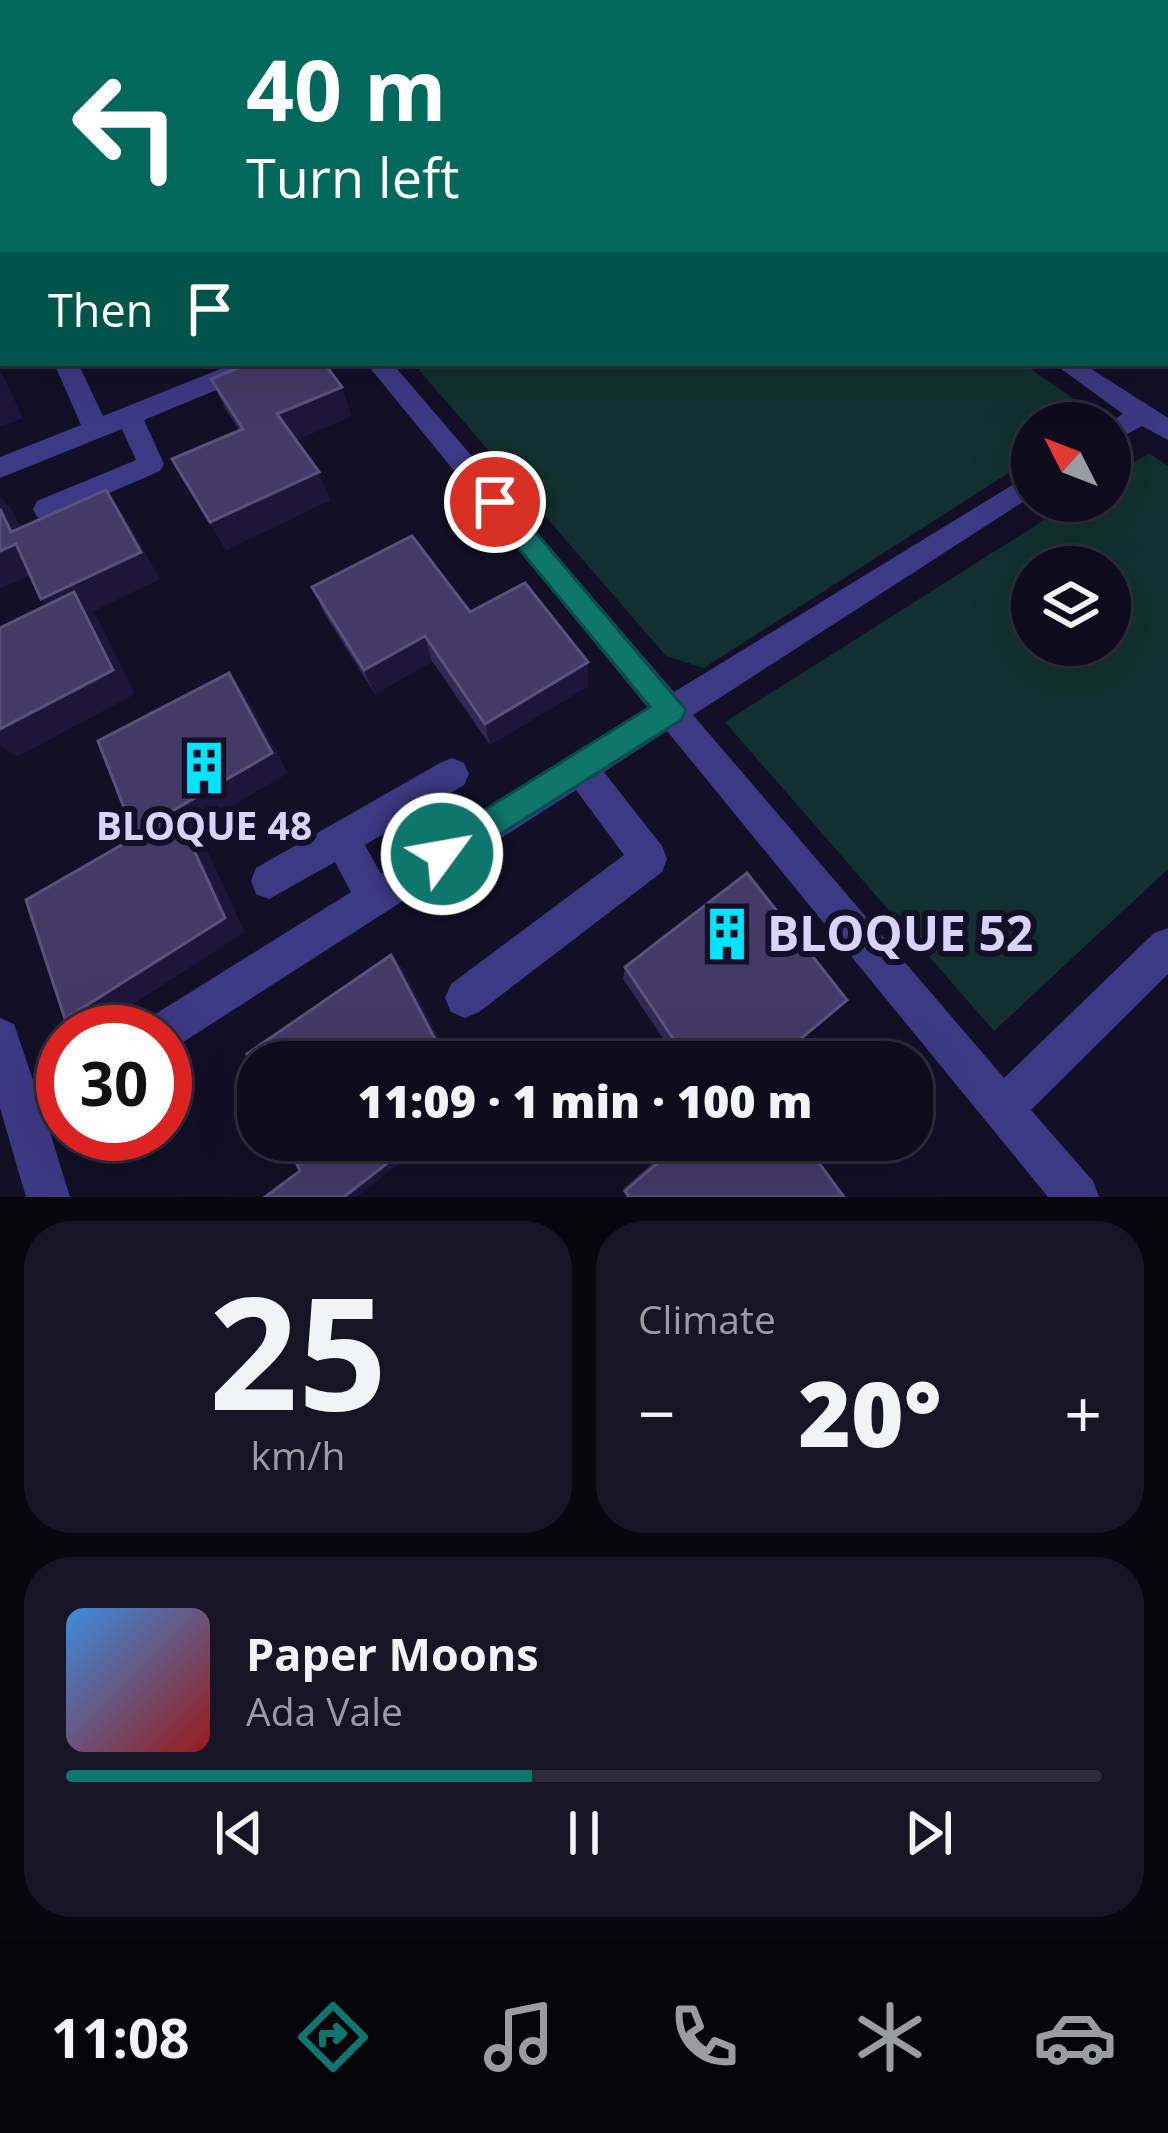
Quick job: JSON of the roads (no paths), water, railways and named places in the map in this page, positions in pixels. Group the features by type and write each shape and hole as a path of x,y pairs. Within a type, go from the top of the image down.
{"street":[{"path":"67,366 96,428"},
{"path":"0,468 251,366"},
{"path":"381,366 1077,1197"},
{"path":"1070,366 1168,431"},
{"path":"1131,421 1142,414"},
{"path":"46,509 152,464 129,416"},
{"path":"192,1014 1011,496"},
{"path":"465,998 649,859 580,767"},
{"path":"269,881 452,774"},
{"path":"342,838 374,898"},
{"path":"1003,1108 1168,946"},
{"path":"0,1038 48,1197"},
{"path":"25,1120 36,1113"}],"place":[{"name":"BLOQUE 48","path":"204,768"},
{"name":"BLOQUE 52","path":"727,934"}]}
